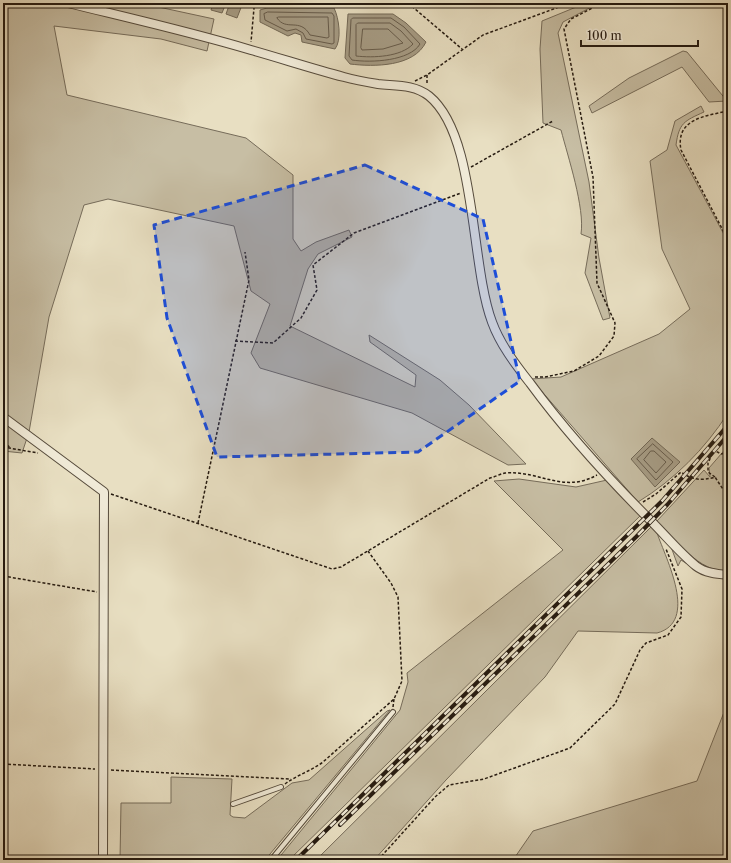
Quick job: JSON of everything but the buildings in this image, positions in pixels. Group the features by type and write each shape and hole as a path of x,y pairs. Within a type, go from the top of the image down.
{"street":[{"path":"68,3 251,49 315,70 364,82 405,86 417,89 427,95 438,106 448,122 459,151 468,190 486,299 491,321 500,339 554,415 637,507 698,567 712,573 728,575"},
{"path":"3,417 104,492 102,770 103,860"}],"lane":[{"path":"271,860 393,712"},
{"path":"233,804 281,787"}],"path":[{"path":"250,3 254,8 251,49"},
{"path":"408,3 462,49"},
{"path":"427,75 483,35 570,3"},
{"path":"525,376 544,377 574,371 599,356 614,336 616,323 597,283 593,177 564,29 571,19 602,3"},
{"path":"728,111 705,116 693,121 684,128 680,143 685,157 728,240"},
{"path":"464,170 553,121"},
{"path":"235,340 273,343 302,318 317,290 313,265 354,233 468,190"},
{"path":"198,523 235,340 249,280 245,252"},
{"path":"3,442 13,449"},
{"path":"3,447 40,454 47,451"},
{"path":"728,453 721,454 714,450 708,472 715,477 728,496"},
{"path":"104,492 332,569 340,567 368,551 490,478 504,473 518,474 560,483 576,483 587,481 604,472"},
{"path":"637,507 656,494 681,472 688,477 704,480 715,477"},
{"path":"378,860 435,797 449,786 484,779 570,748 615,704 640,650 646,643 668,635 681,617 682,590 666,548"},
{"path":"281,787 292,779 313,770 324,762 394,699 402,681 398,597 391,583 368,551"},
{"path":"3,576 103,593"},
{"path":"3,764 292,779"}],"highlighted area":[{"path":"365,165 483,219 520,381 418,452 217,457 167,318 154,225"}],"shaded area":[{"path":"3,3 41,3 50,5 109,8 140,3 214,19 207,51 161,39 54,26 67,95 246,138 293,175 293,239 301,251 316,242 349,230 352,237 318,254 308,269 290,326 415,387 416,375 370,342 369,335 440,380 469,405 526,464 508,465 412,413 260,368 251,353 270,304 251,291 234,226 108,199 84,205 49,317 29,432 22,453 3,451"},
{"path":"586,3 599,3 563,22 558,33 589,182 599,258 610,318 603,320 585,273 591,238 581,234 581,211 561,130 543,123 540,49 542,21"},
{"path":"683,51 687,52 727,101 709,102 682,67 592,113 589,106 629,78"},
{"path":"701,106 704,112 687,121 681,127 676,145 728,242 728,413 709,439 688,463 664,484 638,502 531,379 561,377 659,334 690,309 662,249 650,161 667,150 675,121"},
{"path":"728,446 728,571 707,567 688,554 657,521 704,470 710,477 709,468"},
{"path":"519,479 576,487 607,480 641,515 289,860 277,860 400,710 408,682 407,673 563,550 494,481"},
{"path":"652,526 657,533 667,558 676,589 678,603 676,616 669,627 657,633 578,631 545,677 446,780 374,860 316,860"},
{"path":"670,544 692,567 681,560 678,566"},
{"path":"728,702 728,860 513,860 533,831 697,781"},
{"path":"390,710 265,860 120,860 121,803 171,803 171,777 232,779 230,815 233,817 245,818 292,783 309,780 387,711"}],"water":[{"path":"213,3 226,3 222,13 211,10"},
{"path":"230,3 242,5 237,18 226,14"},
{"path":"267,8 334,8 339,29 335,49 302,42 301,35 295,33 288,36 260,22 260,10"},
{"path":"348,14 393,14 406,23 426,42 420,50 403,61 381,65 350,64 345,58"},
{"path":"652,438 680,462 655,487 631,459"}],"railway":[{"path":"296,860 662,501 728,425"},
{"path":"340,825 636,537 667,505 728,435"}]}
